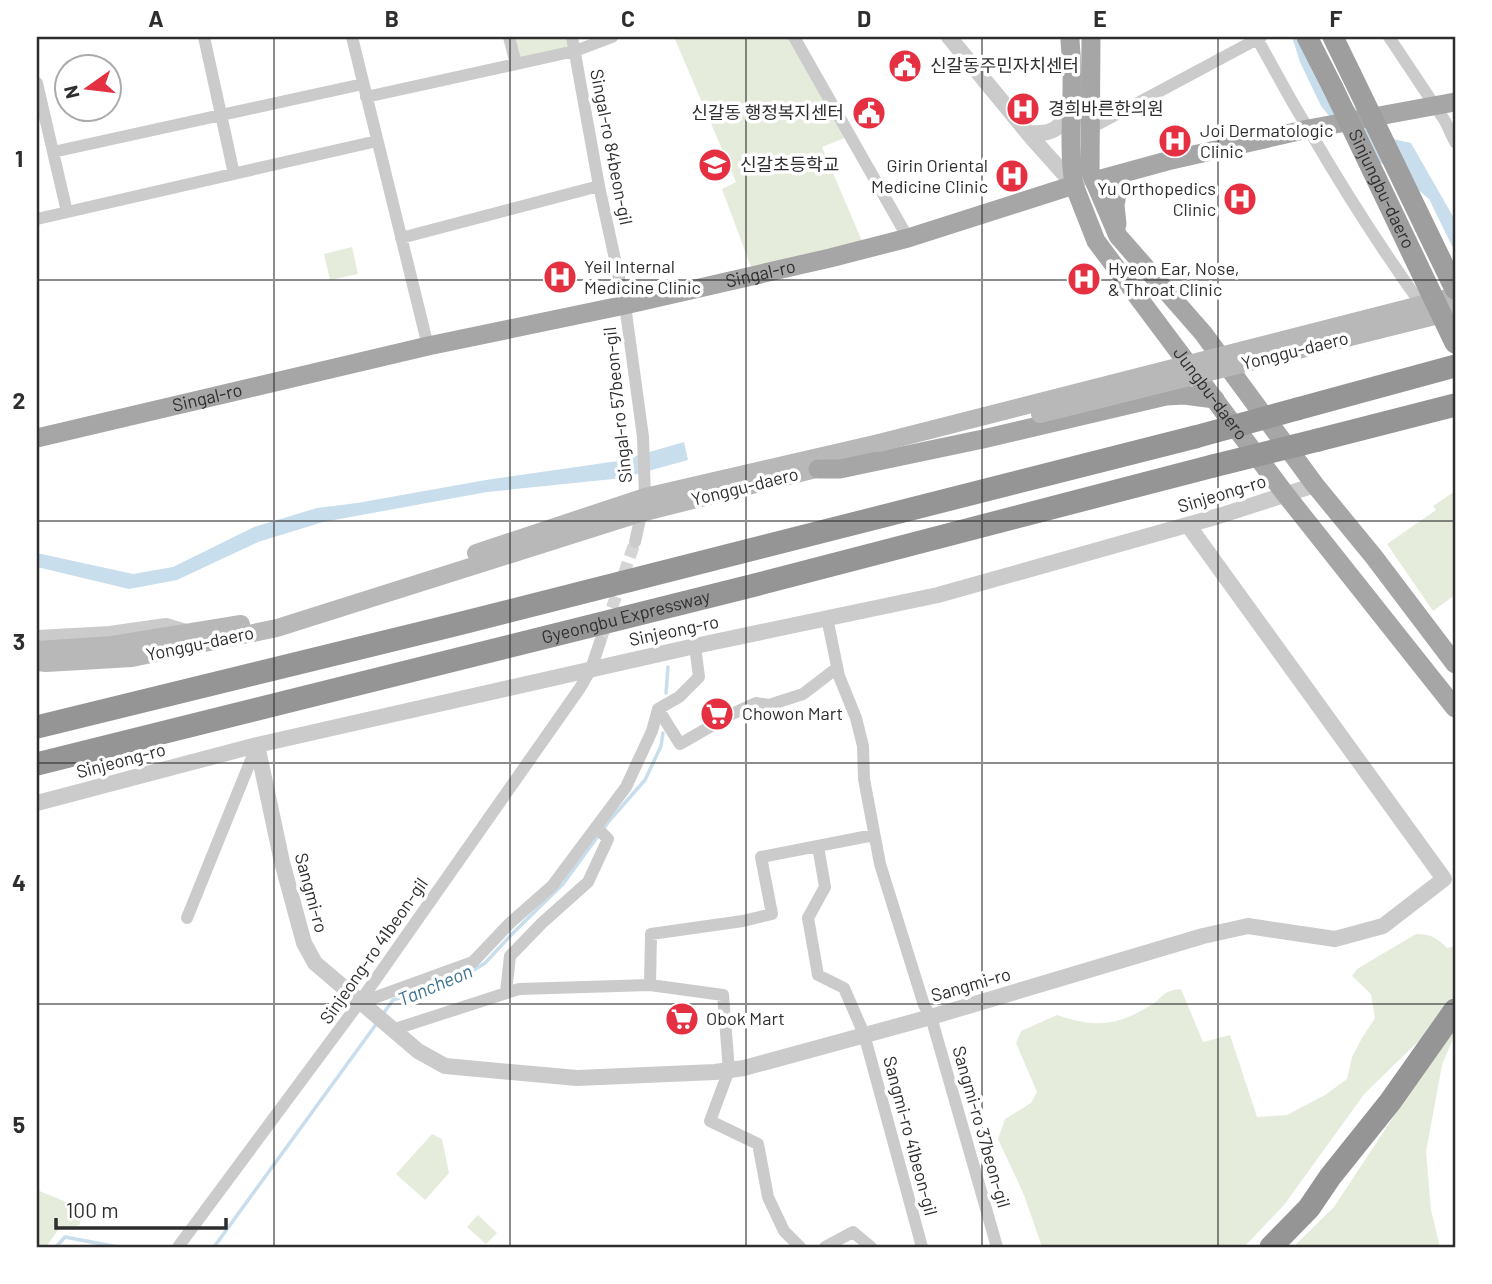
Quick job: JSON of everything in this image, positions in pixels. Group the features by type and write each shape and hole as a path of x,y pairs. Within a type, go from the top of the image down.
{"highway":[{"name":"Sinjungbu-daero","path":"1307,37 1455,343"},
{"name":"Sinjungbu-daero","path":"1334,37 1455,289"},
{"name":"Gyeongbu Expressway","path":"37,727 458,624 1195,437 1455,366"},
{"name":"Gyeongbu Expressway","path":"37,764 755,585 1455,405"},
{"path":"1270,1247 1309,1208 1330,1177 1390,1102 1455,1010"}],"main road":[{"name":"Jungbu-daero","path":"1070,37 1070,151 1074,185 1096,241 1286,495 1455,708"},
{"name":"Jungbu-daero","path":"1091,37 1090,171 1118,236 1203,333 1315,485 1455,664"},
{"path":"1429,106 1455,102"},
{"name":"Singal-ro","path":"1094,181 1167,161 1429,106"},
{"path":"1118,236 1115,205 1121,174"},
{"name":"Singal-ro","path":"37,438 428,346 831,258 908,238 1074,185"},
{"name":"Yonggu-daero","path":"37,662 132,658 277,628 643,505 818,469 880,448 1455,296"},
{"name":"Yonggu-daero","path":"37,650 112,645 262,621 643,505 1455,311"},
{"path":"818,469 853,467 1166,396 1216,399"}],"street":[{"path":"204,37 234,174"},
{"path":"352,37 428,346"},
{"path":"509,37 516,65"},
{"name":"Singal-ro 84beon-gil","path":"572,37 598,186 625,305"},
{"path":"53,152 221,116 516,65 575,51 612,37"},
{"path":"949,37 1074,185"},
{"path":"1089,129 1258,37 1405,282 1455,350"},
{"path":"1389,37 1429,106 1445,121 1455,142"},
{"path":"799,38 908,238"},
{"path":"37,83 67,212"},
{"path":"1028,133 1048,133 1057,129 1067,115 1071,102"},
{"path":"37,219 377,141"},
{"name":"Singal-ro","path":"1074,185 1094,181"},
{"path":"401,239 598,186"},
{"name":"Singal-ro 57beon-gil","path":"625,305 643,446 643,505 635,542"},
{"name":"Sinjeong-ro","path":"37,803 257,746 591,669 938,595 1188,525 1315,485"},
{"name":"Sangmi-ro","path":"257,746 303,943 315,963 359,1003 418,1051 445,1066 577,1079 744,1068 931,1017 1203,936 1248,926 1335,939 1383,926 1444,879 1188,525"},
{"name":"Sangmi-ro 37beon-gil","path":"827,618 839,677 856,718 863,746 864,779 880,864 924,1004 931,1017 997,1247"},
{"path":"37,638 110,634 166,626 189,633"},
{"path":"591,669 600,642"},
{"path":"359,1003 473,962 510,923 552,886 626,787 652,731 657,709 679,697 699,677 695,646"},
{"path":"657,709 680,744 756,703 769,705 803,694 837,668"},
{"name":"Sinjeong-ro 41beon-gil","path":"180,1244 359,1003 591,669"},
{"path":"187,918 257,746"},
{"path":"506,992 510,956 588,882 608,839 596,827"},
{"path":"650,985 651,934 743,921 772,914 761,857 874,835"},
{"name":"Sangmi-ro 41beon-gil","path":"818,846 825,887 808,918 818,975 844,988 864,1034 922,1247"},
{"path":"392,1030 519,989 650,985 723,995 729,1070 710,1121 758,1144 768,1197 784,1231 800,1247"},
{"path":"825,1247 853,1231 872,1247"}],"green space":[{"path":"513,37 567,37 570,49 519,60"},
{"path":"674,37 788,37 845,138 822,147 862,241 751,267 722,189 736,182"},
{"path":"352,247 358,274 330,280 324,254"},
{"path":"1455,491 1455,595 1433,611 1387,544 1436,510 1433,506"},
{"path":"1416,934 1433,937 1447,948 1455,946 1453,999 1424,1036 1365,1093 1284,1205 1244,1247 1042,1247 1024,1195 998,1139 1005,1119 1031,1103 1037,1092 1016,1043 1021,1031 1057,1015 1081,1022 1114,1021 1136,1014 1169,991 1181,989 1203,1042 1230,1035 1257,1117 1287,1115 1325,1095 1347,1079 1352,1057 1375,1018 1371,994 1352,976 1357,969"},
{"path":"1455,1029 1442,1065 1426,1152 1431,1210 1440,1247 1293,1247 1334,1207 1419,1078"},
{"path":"432,1134 442,1139 449,1173 425,1200 396,1174"},
{"path":"37,1190 85,1211 79,1225 58,1230 46,1247 37,1247"},
{"path":"478,1215 497,1233 486,1244 467,1227"}],"water":[{"path":"1292,37 1308,37 1347,104 1364,111 1379,136 1411,143 1455,220 1455,252 1429,199 1390,166 1360,157 1321,106 1300,62"},
{"path":"684,442 688,460 623,478 487,492 323,522 258,542 177,580 129,589 37,567 37,553 133,574 173,567 254,527 317,508 618,461"}],"waterway":[{"name":"Tancheon","path":"666,693 668,667"},
{"name":"Tancheon","path":"383,1014 393,1000 446,984 485,963 563,884 609,821 645,780 661,746 663,733"},
{"name":"Tancheon","path":"214,1247 377,1023"},
{"name":"Tancheon","path":"56,1247 65,1237 118,1247"}],"tunnel":[{"path":"600,642 635,542"}],"place":[{"name":"신갈동주민자치센터","path":"905,66"},
{"name":"경희바른한의원","path":"1023,109"},
{"name":"신갈동 행정복지센터","path":"869,113"},
{"name":"Joi Dermatologic Clinic","path":"1175,141"},
{"name":"신갈초등학교","path":"715,165"},
{"name":"Girin Oriental Medicine Clinic","path":"1012,176"},
{"name":"Yu Orthopedics Clinic","path":"1240,199"},
{"name":"Yeil Internal Medicine Clinic","path":"560,277"},
{"name":"Hyeon Ear, Nose, & Throat Clinic","path":"1084,279"},
{"name":"Chowon Mart","path":"717,714"},
{"name":"Obok Mart","path":"682,1019"}]}
